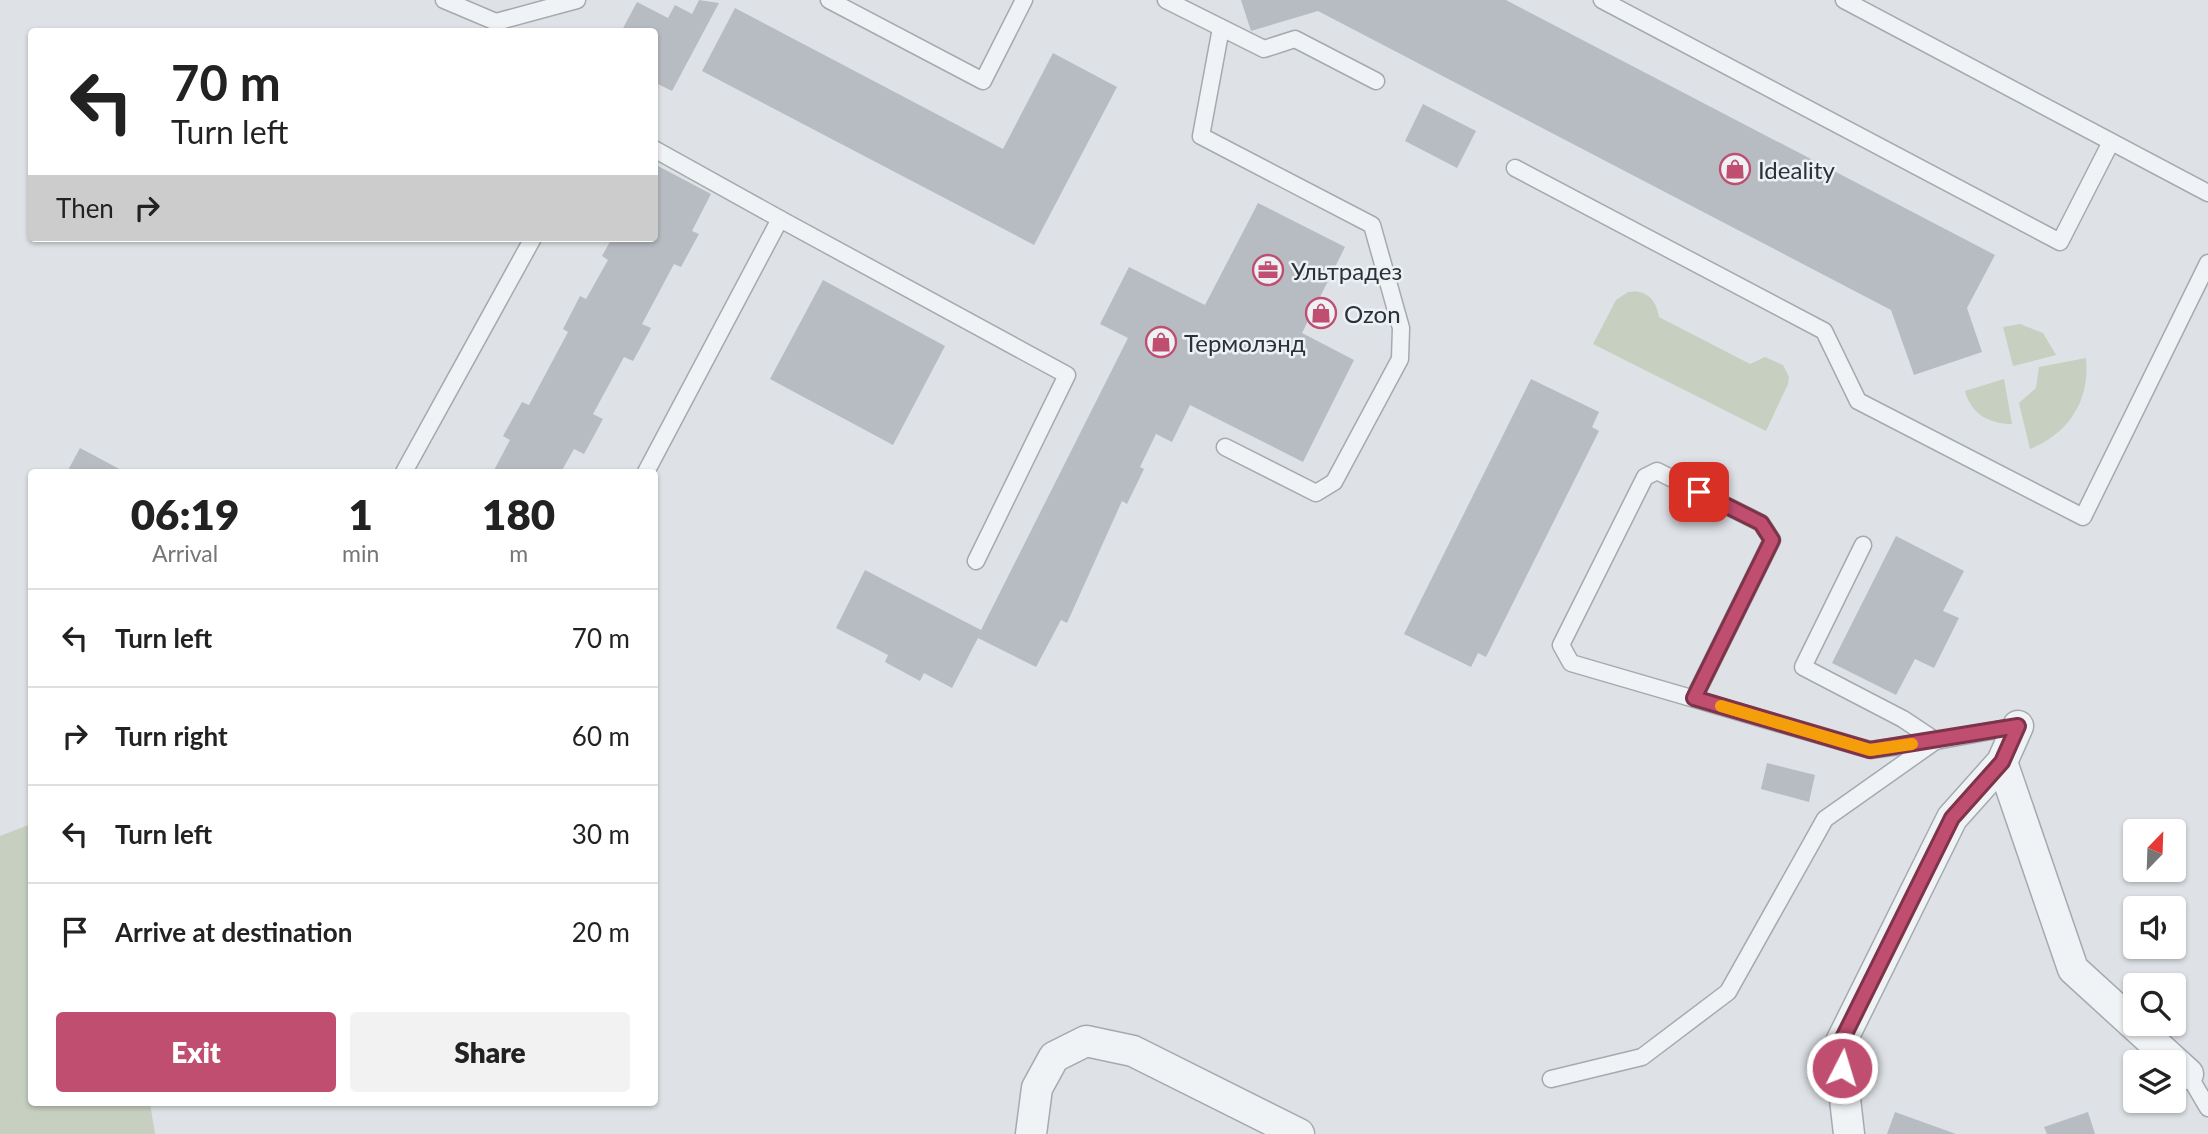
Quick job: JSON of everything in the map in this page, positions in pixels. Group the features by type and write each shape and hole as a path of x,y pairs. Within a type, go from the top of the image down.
{"street":[{"path":"1849,1134 1839,1046 1952,818 2002,762 2018,726"},
{"path":"2002,762 2073,969 2188,1074"},
{"path":"1031,1134 1037,1088 1054,1056 1086,1041 1133,1051 1299,1134"}],"lane":[{"path":"444,0 499,27 577,0"},
{"path":"829,0 983,81 1024,0"},
{"path":"1166,0 1264,49 1295,39 1376,81"},
{"path":"1602,0 2060,242 2111,142"},
{"path":"1844,0 2208,193"},
{"path":"1221,28 1201,136 1372,225 1401,328 1399,359 1334,482 1316,493 1225,447"},
{"path":"658,151 1067,375 976,561"},
{"path":"1515,168 1824,331 1858,401 2082,517 2208,263"},
{"path":"648,469 780,219"},
{"path":"406,469 531,242"},
{"path":"1694,698 1772,540 1761,523 1657,471 1645,477 1561,645 1571,663 1870,750 2018,726"},
{"path":"1863,545 1803,667 1903,719 1936,741"},
{"path":"1551,1079 1642,1057 1728,992 1825,819 1936,741"},
{"path":"2188,1074 2208,1108"}],"green space":[{"path":"1628,292 1645,294 1653,300 1659,317 1750,364 1765,357 1783,365 1789,377 1788,384 1766,431 1593,344 1616,300"},
{"path":"2020,324 2043,333 2056,355 2013,366 2003,327"},
{"path":"2086,358 2084,388 2074,414 2056,434 2030,449 2019,403 2036,388 2039,367"},
{"path":"2004,379 2012,424 1989,420 1976,412 1965,391"},
{"path":"28,825 28,1106 150,1106 155,1134 0,1134 0,836"}],"building":[{"path":"699,0 719,3 672,91 658,84 658,28 623,28 637,2 668,18 675,5 692,14"},
{"path":"1241,0 1506,0 1995,255 1967,308 1982,352 1914,375 1891,310 1318,11 1251,31"},
{"path":"735,8 1003,149 1053,53 1117,87 1034,245 702,71"},
{"path":"1423,104 1476,131 1457,168 1405,141"},
{"path":"658,166 711,194 692,231 699,234 681,267 674,264 642,324 651,328 633,361 624,357 593,414 603,419 584,454 574,449 563,469 495,469 510,440 503,436 522,402 529,405 568,332 563,329 580,296 586,299 608,260 602,256 610,242 658,242"},
{"path":"1258,203 1345,247 1302,333 1354,360 1303,462 1190,405 1172,442 1156,434 1140,467 1144,469 1127,504 1122,501 1067,623 1061,620 1036,667 978,638 952,688 924,673 920,681 885,662 888,655 836,628 865,570 981,630 1128,338 1100,324 1129,267 1205,305"},
{"path":"823,280 945,346 893,445 770,379"},
{"path":"1531,379 1599,412 1592,427 1599,431 1486,657 1478,653 1471,667 1404,634"},
{"path":"80,448 119,469 69,469"},
{"path":"1896,536 1964,571 1943,611 1959,618 1934,668 1915,659 1896,695 1832,663"},
{"path":"1767,763 1815,775 1809,802 1761,789"},
{"path":"1895,1112 1956,1134 1887,1134"},
{"path":"2088,1112 2095,1134 2047,1134 2044,1127"}],"slow traffic":[{"path":"1721,706 1870,750 1912,744"}],"place":[{"name":"Ideality","path":"1735,169"},
{"name":"Ультрадез","path":"1268,270"},
{"name":"Ozon","path":"1321,313"},
{"name":"Термолэнд","path":"1161,342"}],"route":[{"path":"1699,492 1761,523 1772,540 1694,698 1870,750 2018,726 2002,762 1952,818 1839,1046 1842,1068"}]}
